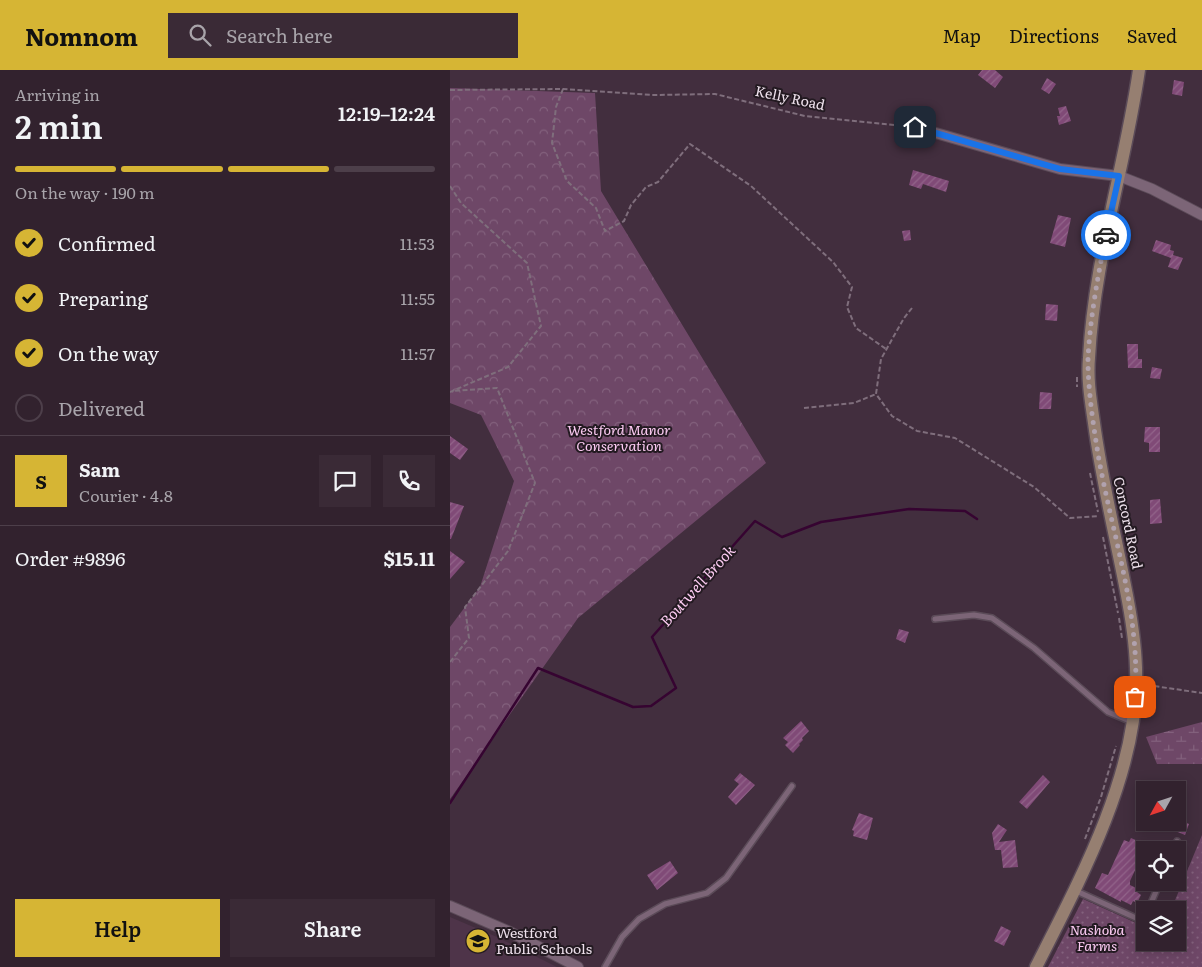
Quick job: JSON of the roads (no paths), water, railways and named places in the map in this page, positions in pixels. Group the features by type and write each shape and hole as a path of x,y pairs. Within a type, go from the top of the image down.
{"main road":[{"name":"Concord Road","path":"1036,967 1074,890 1105,820 1128,750 1132,722 1136,684 1132,628 1098,453 1090,396 1088,359 1096,289 1139,70"}],"street":[{"path":"915,127 1060,169 1119,176 1152,189 1202,216"},
{"path":"450,906 510,932 578,967"}],"lane":[{"path":"935,619 974,615 992,618 1034,648 1108,712 1132,722"},
{"path":"605,967 622,937 639,919 665,904 707,893 726,878 792,786"},
{"path":"1074,890 1136,918"}],"waterway":[{"name":"Boutwell Brook","path":"450,803 538,668 633,707 651,706 676,688 652,637 755,521 782,537 821,522 909,509 965,511 977,519"}],"place":[{"name":"Westford Public Schools","path":"478,941"}],"park label":[{"name":"Westford Manor Conservation","path":"619,438"},
{"name":"Nashoba Farms","path":"1097,938"}]}
